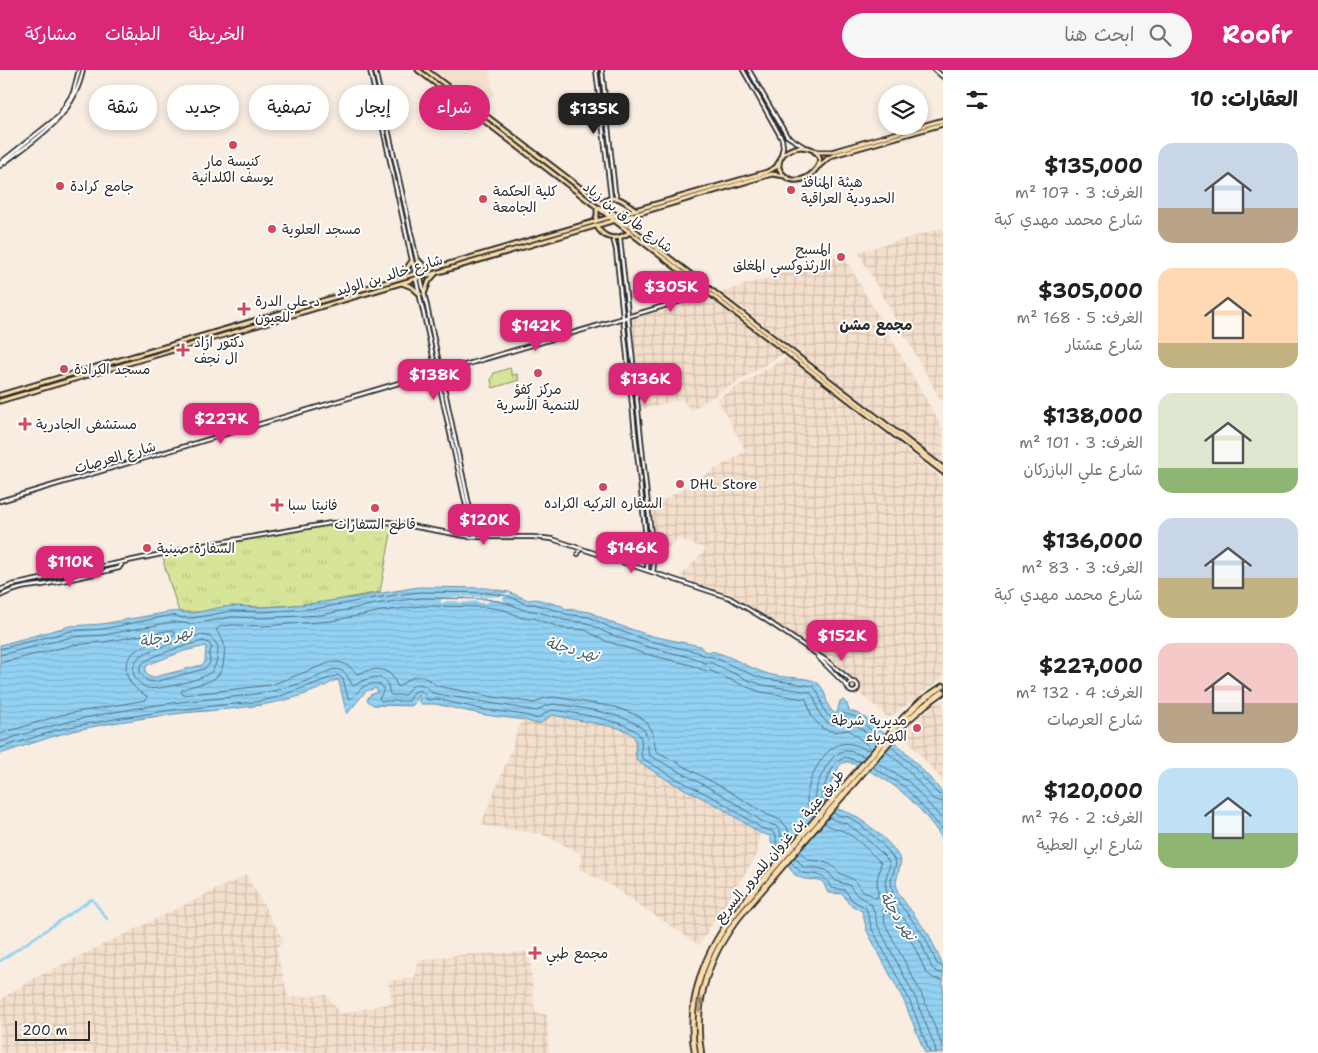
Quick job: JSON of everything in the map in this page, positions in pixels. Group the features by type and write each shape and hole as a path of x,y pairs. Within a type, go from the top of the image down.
{"highway":[{"name":"طريق عتبة بن غزوان للمرور السريع","path":"695,1053 692,1031 693,1010 699,980 719,935 734,914 903,718 922,700 943,686"},
{"name":"طريق عتبة بن غزوان للمرور السريع","path":"701,1053 698,1026 700,1004 711,956 738,917 907,721 925,704 943,692"}],"main road":[{"name":"شارع طارق بن زياد","path":"418,70 594,204 596,208 633,228 943,468"},
{"name":"شارع طارق بن زياد","path":"426,70 601,203 630,232 943,472"},
{"path":"943,120 831,152 815,152 805,147 792,148 781,157 779,162 780,171 785,176 794,179 803,178 812,174 826,159 834,155 943,124"},
{"path":"815,152 819,160 818,167"},
{"name":"شارع خالد بن الوليد","path":"636,211 767,172 776,167 779,162"},
{"name":"شارع خالد بن الوليد","path":"0,394 400,277 420,275 614,217 772,174 785,176"},
{"path":"601,203 611,198 617,198 636,211 632,220 633,228"},
{"path":"594,204 614,217"},
{"path":"596,208 595,224 602,234 613,238 620,238 630,232"},
{"path":"401,283 412,287 422,294 436,270 426,266 417,259"},
{"path":"400,277 412,260"},
{"path":"415,276 420,275"},
{"name":"شارع خالد بن الوليد","path":"0,401 401,283 415,276"}],"street":[{"path":"0,165 58,117 72,93 81,70"},
{"path":"370,70 415,276 422,294 441,372 472,520 478,530 498,538"},
{"path":"375,70 417,259 436,372 468,519 464,530 465,534 470,537"},
{"path":"596,70 611,198"},
{"path":"602,70 614,192 617,198"},
{"path":"743,70 782,139 781,157"},
{"path":"748,70 787,136 805,147"},
{"path":"935,70 943,77"},
{"path":"765,109 770,107"},
{"path":"613,238 648,558 647,570"},
{"path":"620,238 653,572"},
{"path":"618,280 623,279"},
{"path":"441,372 709,292"},
{"path":"627,363 632,362"},
{"name":"شارع العرصات","path":"0,501 436,372"},
{"path":"637,456 642,457"},
{"path":"0,590 9,586 210,544 331,523 388,522 470,537 533,537 552,539 730,598 764,618 848,678 851,682 857,684 857,690 850,691 817,656"},
{"path":"466,525 475,525"},
{"path":"451,534 464,530"},
{"path":"470,537 476,535 478,530"},
{"path":"578,554 580,548"},
{"path":"0,596 11,590 119,568 123,562"},
{"path":"9,586 11,590"},
{"path":"848,687 851,682"}],"shaded area":[{"path":"433,70 489,70 494,94 490,98 490,85 453,85"},
{"path":"943,228 943,404 858,252"},
{"path":"843,255 943,429 943,464 722,292"},
{"path":"708,297 783,354 691,410 682,399 639,410 630,320"},
{"path":"787,357 943,479 943,678 889,718 769,618 733,595 680,577 706,549 678,538 655,561 652,507 746,451 717,399"},
{"path":"943,700 943,781 902,734 934,704"},
{"path":"552,715 611,725 630,732 635,738 638,761 671,782 718,806 760,833 758,853 699,945 610,885 579,869 581,853 541,834 481,824 511,751 518,727 525,720 536,724 541,723"},
{"path":"246,875 284,941 276,948 288,997 327,995 340,1014 392,1003 388,981 415,978 418,961 457,955 529,952 535,1012 547,1015 549,1053 0,1053 0,1000 33,979"}],"green space":[{"path":"510,368 512,375 517,374 519,380 493,388 491,380 494,373"},
{"path":"353,522 393,523 380,592 320,603 263,607 231,606 200,612 179,612 164,564 164,554 306,527"}],"water":[{"name":"نهر دجلة","path":"419,587 487,588 509,592 528,600 536,599 562,606 566,609 590,612 612,623 652,636 700,646 704,651 723,655 769,674 814,681 823,690 834,713 837,713 840,701 843,700 847,704 849,711 858,714 884,733 912,759 943,793 943,839 917,806 897,788 852,763 845,762 841,764 827,791 826,800 831,806 852,814 875,830 893,848 901,861 896,882 898,893 929,935 943,966 943,1053 925,1053 904,1001 867,931 862,911 849,904 843,894 828,893 823,882 820,880 804,879 795,875 773,848 770,836 760,833 718,806 671,782 637,761 636,741 627,731 619,728 552,715 541,723 536,724 525,720 485,715 435,704 421,704 419,703 419,695 411,706 373,705 367,700 370,695 378,692 376,688 366,691 347,714 339,681 336,680 317,690 277,702 105,724 65,733 0,754 0,645 70,626 102,624 168,612 193,613 228,606 284,606","holes":["206,646 205,662 202,665 155,677 149,677 145,671 147,665 184,651"]}],"pier":[{"path":"462,588 463,600 465,597 480,597 483,599 483,589 484,599 502,596 509,592 510,594 503,598 504,602 500,600 489,600 487,603 446,601 441,604 441,599 444,598 459,597 462,600"}],"waterway":[{"path":"0,961 92,899 107,919"}],"place":[{"name":"كنيسة مار يوسف الكلدانية","path":"233,145"},
{"name":"جامع كرادة","path":"60,186"},
{"name":"هيئة المنافذ الحدودية العراقية","path":"791,190"},
{"name":"كلية الحكمة الجامعة","path":"483,199"},
{"name":"مسجد العلوية","path":"272,229"},
{"name":"المسبح الارثذوكسي المغلق","path":"841,257"},
{"name":"د علي الدرة للعيون","path":"244,309"},
{"name":"دكتور ازاد ال نجف","path":"183,350"},
{"name":"مسجد الكرادة","path":"64,369"},
{"name":"مركز كفؤ للتنمية الأسرية","path":"538,373"},
{"name":"مستشفى الجادرية","path":"25,424"},
{"name":"DHL Store","path":"680,484"},
{"name":"السفاره التركيه الكراده","path":"603,487"},
{"name":"فانيتا سبا","path":"277,505"},
{"name":"قاطع السفارات","path":"375,508"},
{"name":"السفارة صينية","path":"147,548"},
{"name":"مديرية شرطة الكهرباء","path":"917,728"},
{"name":"مجمع طبي","path":"535,953"}],"district":[{"name":"مجمع مشن","path":"876,325"}]}
